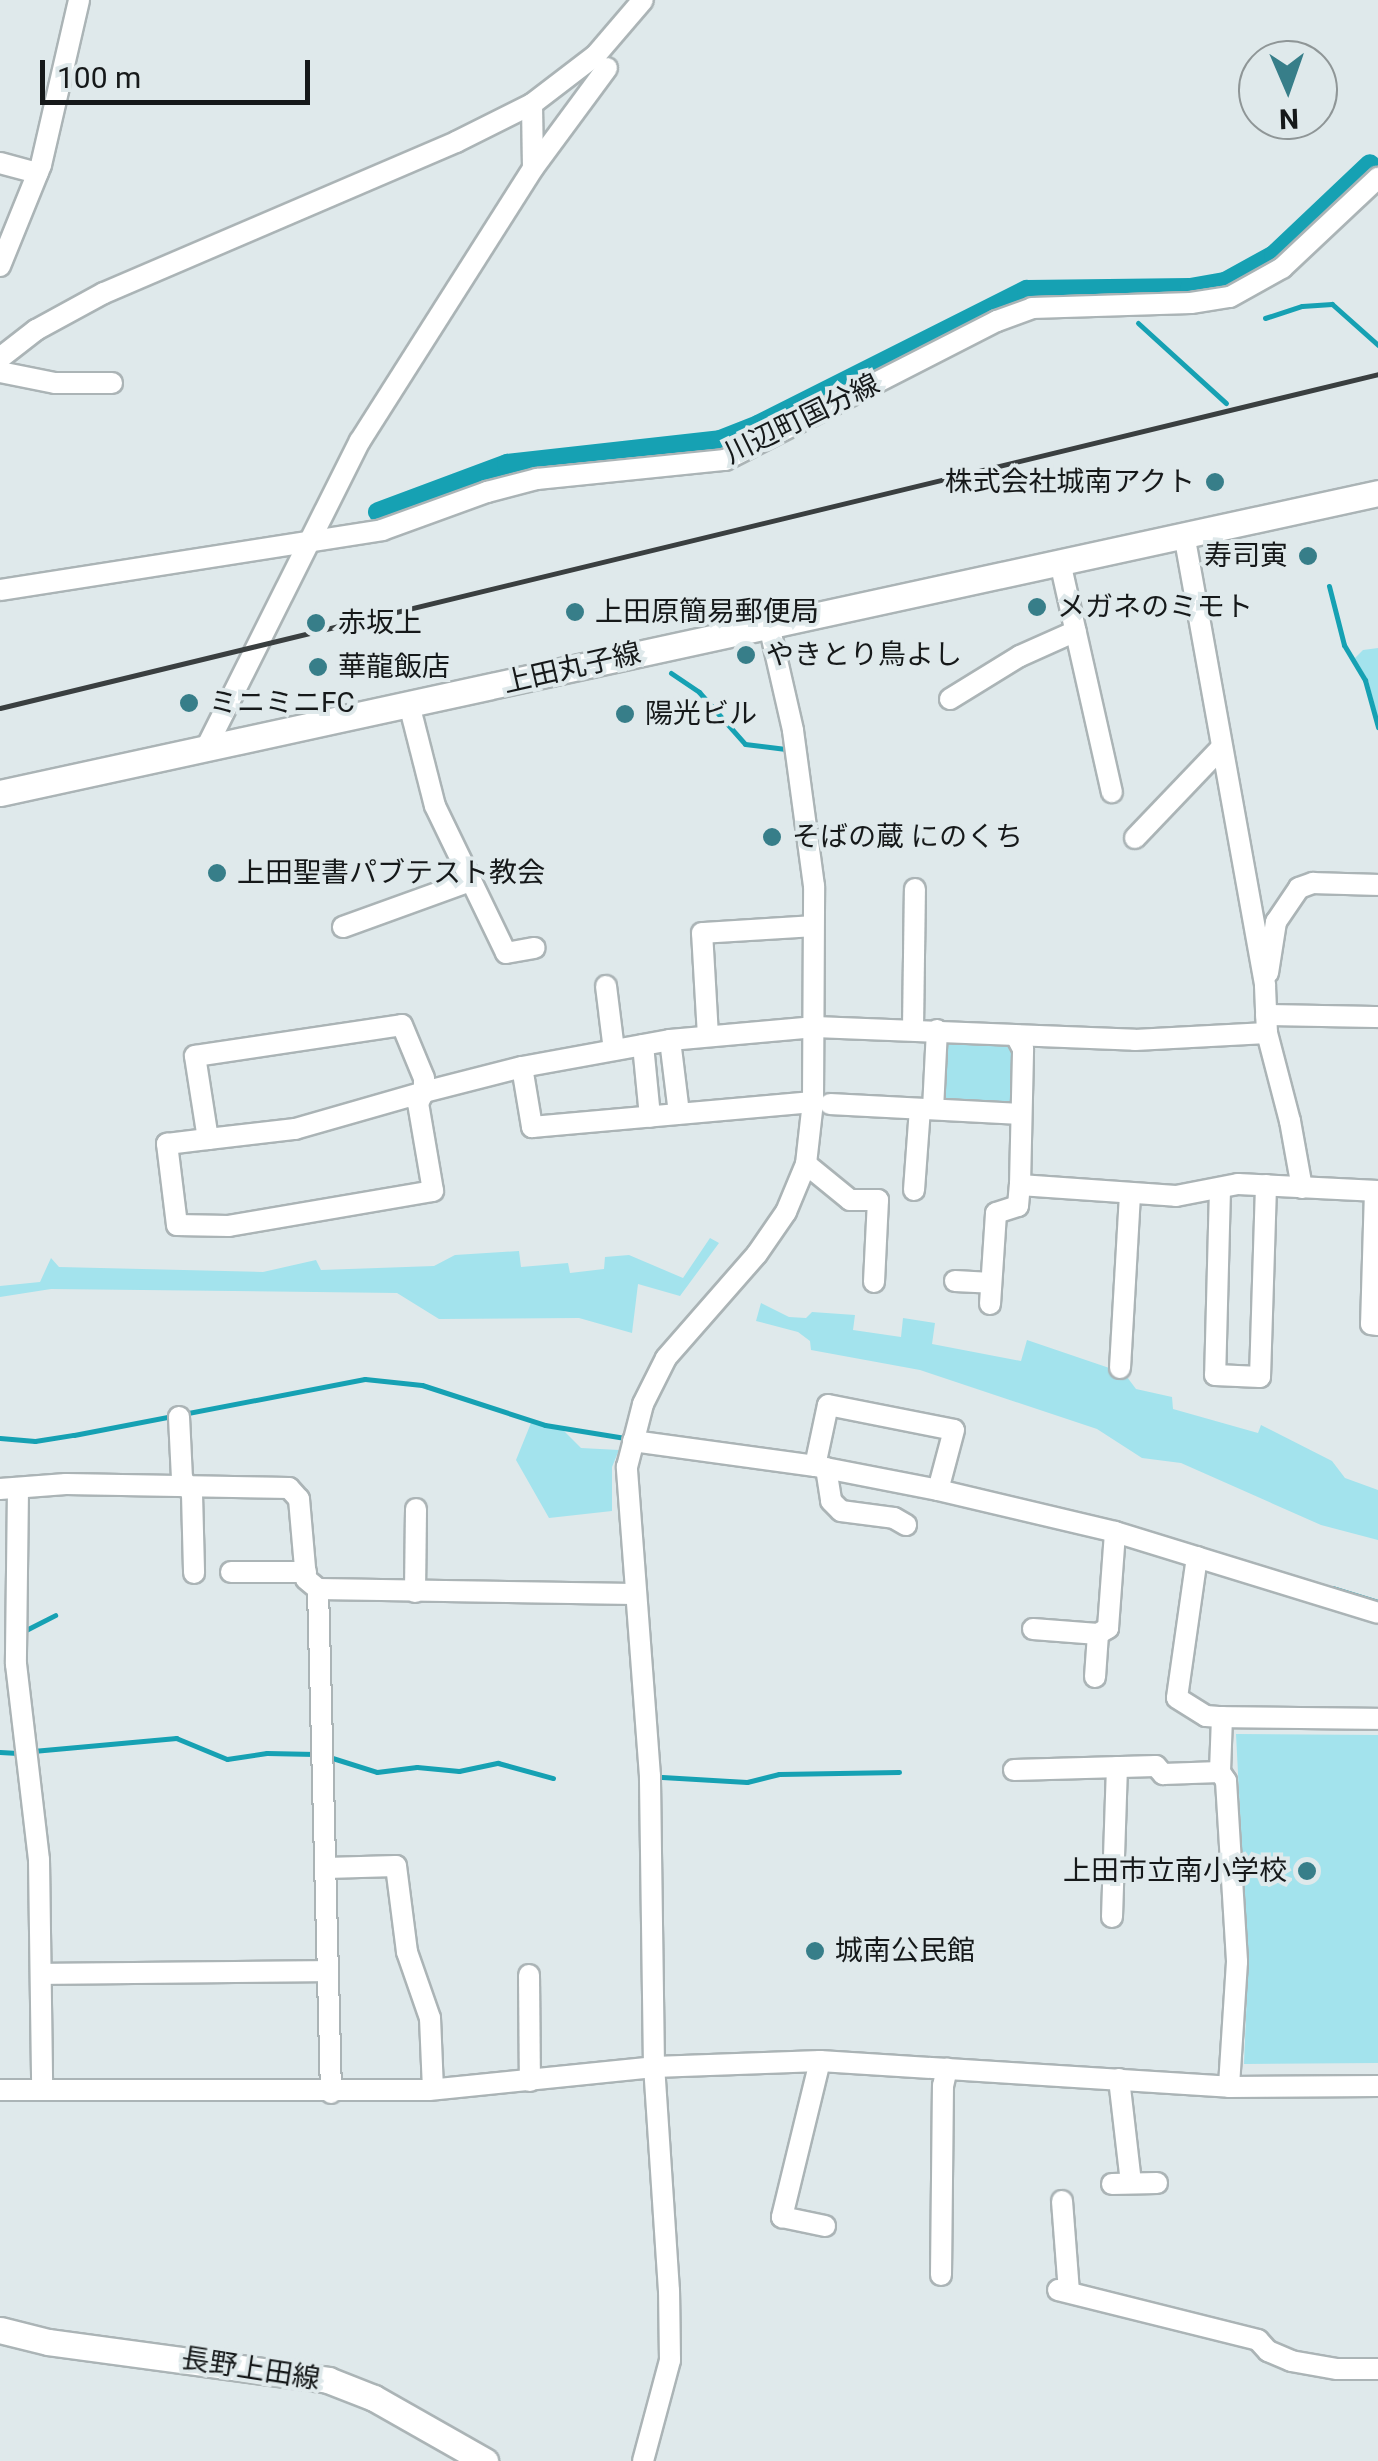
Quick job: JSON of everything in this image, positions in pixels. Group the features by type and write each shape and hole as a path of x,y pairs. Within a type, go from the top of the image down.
{"main road":[{"name":"上田丸子線","path":"0,793 1378,494"},
{"name":"長野上田線","path":"0,2330 48,2342 328,2380 374,2398 485,2461"}],"street":[{"path":"0,266 38,172 63,84 79,0"},
{"path":"0,358 36,330 104,293 456,142 532,104 596,55 643,0"},
{"path":"208,746 360,441 532,168 607,68"},
{"path":"532,104 532,168"},
{"path":"0,163 38,172"},
{"name":"川辺町国分線","path":"0,590 382,530 509,484 725,460 997,321 1032,308 1191,303 1230,297 1261,284 1378,178"},
{"path":"0,372 55,383 112,383"},
{"path":"1184,534 1265,986 1267,1024 1302,1188"},
{"path":"1060,562 1112,792"},
{"path":"643,2461 670,2360 654,2067 650,1776 627,1467 643,1404 666,1358 757,1254 786,1212 806,1164 822,1103 814,1027 814,886 793,730 768,625"},
{"path":"950,699 1020,656 1076,632"},
{"path":"409,704 435,806 506,953 535,948"},
{"path":"1135,838 1221,748"},
{"path":"342,927 470,881"},
{"path":"1265,986 1276,922 1298,888 1314,883 1378,885"},
{"path":"913,1028 915,889"},
{"path":"708,1036 702,934 813,926"},
{"path":"606,986 614,1050"},
{"path":"208,1139 195,1056 402,1025 424,1078 424,1092 418,1103 432,1191 228,1226 177,1225 167,1144 295,1129 424,1092 522,1067 670,1040 814,1027 913,1028 1135,1040 1267,1024 1378,1017"},
{"path":"914,1190 937,1030"},
{"path":"990,1304 996,1212 1018,1206 1023,1050 1016,1036"},
{"path":"670,1040 679,1113"},
{"path":"643,1045 650,1117"},
{"path":"522,1067 532,1127 822,1103 1021,1114"},
{"path":"806,1164 850,1200 878,1200 873,1282"},
{"path":"1020,1185 1176,1196 1266,1185 1376,1191 1372,1324 1378,1325"},
{"path":"1220,1188 1216,1375 1260,1377 1266,1185"},
{"path":"1120,1368 1130,1195"},
{"path":"955,1281 991,1282"},
{"path":"906,1525 894,1518 842,1511 831,1501 821,1467 828,1405 954,1430 938,1490"},
{"path":"178,1416 182,1478 192,1494 194,1574"},
{"path":"634,1441 821,1467 938,1490 1115,1532 1378,1613"},
{"path":"42,2089 44,1974 39,1860 16,1664 9,1489 66,1484 289,1488 299,1500 312,1580 332,2093"},
{"path":"414,1592 416,1510"},
{"path":"1033,1628 1098,1634 1108,1628 1115,1532"},
{"path":"1197,1557 1177,1698 1206,1716 1378,1719"},
{"path":"231,1572 414,1592 634,1594"},
{"path":"1096,1677 1098,1634"},
{"path":"1222,1717 1220,1772 1226,1781 1237,1962 1229,2087"},
{"path":"1014,1770 1156,1766 1163,1774 1220,1772"},
{"path":"1112,1917 1117,1767"},
{"path":"326,1868 396,1866 407,1952 430,2018 434,2089"},
{"path":"44,1974 326,1971"},
{"path":"529,1974 530,2080"},
{"path":"820,2062 782,2217 826,2226"},
{"path":"0,2090 332,2093 434,2089 654,2067 820,2062 1229,2087 1378,2086"},
{"path":"941,2275 943,2086 948,2068"},
{"path":"1119,2080 1121,2183 1158,2183"},
{"path":"1062,2201 1063,2291 1258,2340 1268,2352 1291,2361 1336,2369 1378,2369"}],"shaded area":[{"path":"1378,648 1378,718 1368,680 1355,658 1363,650"},
{"path":"947,1040 1006,1042 1015,1050 1015,1105 944,1107 940,1050"},
{"path":"710,1238 719,1243 680,1296 638,1284 632,1333 579,1318 439,1319 397,1293 51,1289 0,1297 0,1286 40,1282 51,1258 59,1267 263,1272 316,1260 321,1270 434,1266 455,1255 519,1251 521,1267 568,1263 570,1273 604,1269 605,1257 629,1255 683,1278"},
{"path":"761,1303 789,1317 806,1318 812,1312 855,1315 853,1330 901,1337 903,1318 935,1323 932,1344 1021,1361 1027,1340 1124,1373 1136,1389 1172,1397 1173,1409 1258,1433 1261,1425 1332,1461 1345,1478 1378,1490 1378,1540 1321,1525 1181,1463 1142,1458 1097,1429 920,1370 811,1350 810,1341 798,1332 756,1321"},
{"path":"531,1423 563,1430 581,1448 619,1450 612,1467 612,1511 549,1518 516,1460"},
{"name":"上田市立南小学校","path":"1236,1734 1378,1735 1378,2063 1244,2064 1248,1968"}],"waterway":[{"path":"378,512 507,464 720,440 758,425 1027,290 1190,288 1225,282 1274,255 1370,164"},
{"path":"1136,287 1137,293"},
{"path":"1265,318 1302,306 1332,304 1378,345"},
{"path":"1138,323 1226,403"},
{"path":"1329,586 1344,645 1365,680 1378,727"},
{"path":"671,673 699,692 745,744 786,749"},
{"path":"0,1438 35,1441 74,1435 365,1379 422,1385 545,1425 625,1438"},
{"path":"754,1448 778,1451"},
{"path":"1332,1588 1378,1602"},
{"path":"24,1631 55,1615"},
{"path":"33,1751 176,1738 227,1759 267,1753 315,1754"},
{"path":"0,1752 22,1753"},
{"path":"326,1756 377,1772 417,1767 459,1771 498,1763 553,1778"},
{"path":"662,1777 747,1782 779,1774 899,1772"}],"railway":[{"path":"0,708 1378,374"}],"place":[{"name":"株式会社城南アクト","path":"1215,482"},
{"name":"寿司寅","path":"1308,556"},
{"name":"メガネのミモト","path":"1037,607"},
{"name":"上田原簡易郵便局","path":"575,612"},
{"name":"赤坂上","path":"316,623"},
{"name":"やきとり鳥よし","path":"746,655"},
{"name":"華龍飯店","path":"318,667"},
{"name":"ミニミニFC","path":"189,703"},
{"name":"陽光ビル","path":"625,714"},
{"name":"そばの蔵 にのくち","path":"772,837"},
{"name":"上田聖書パブテスト教会","path":"217,873"},
{"name":"上田市立南小学校","path":"1307,1871"},
{"name":"城南公民館","path":"815,1951"}]}
